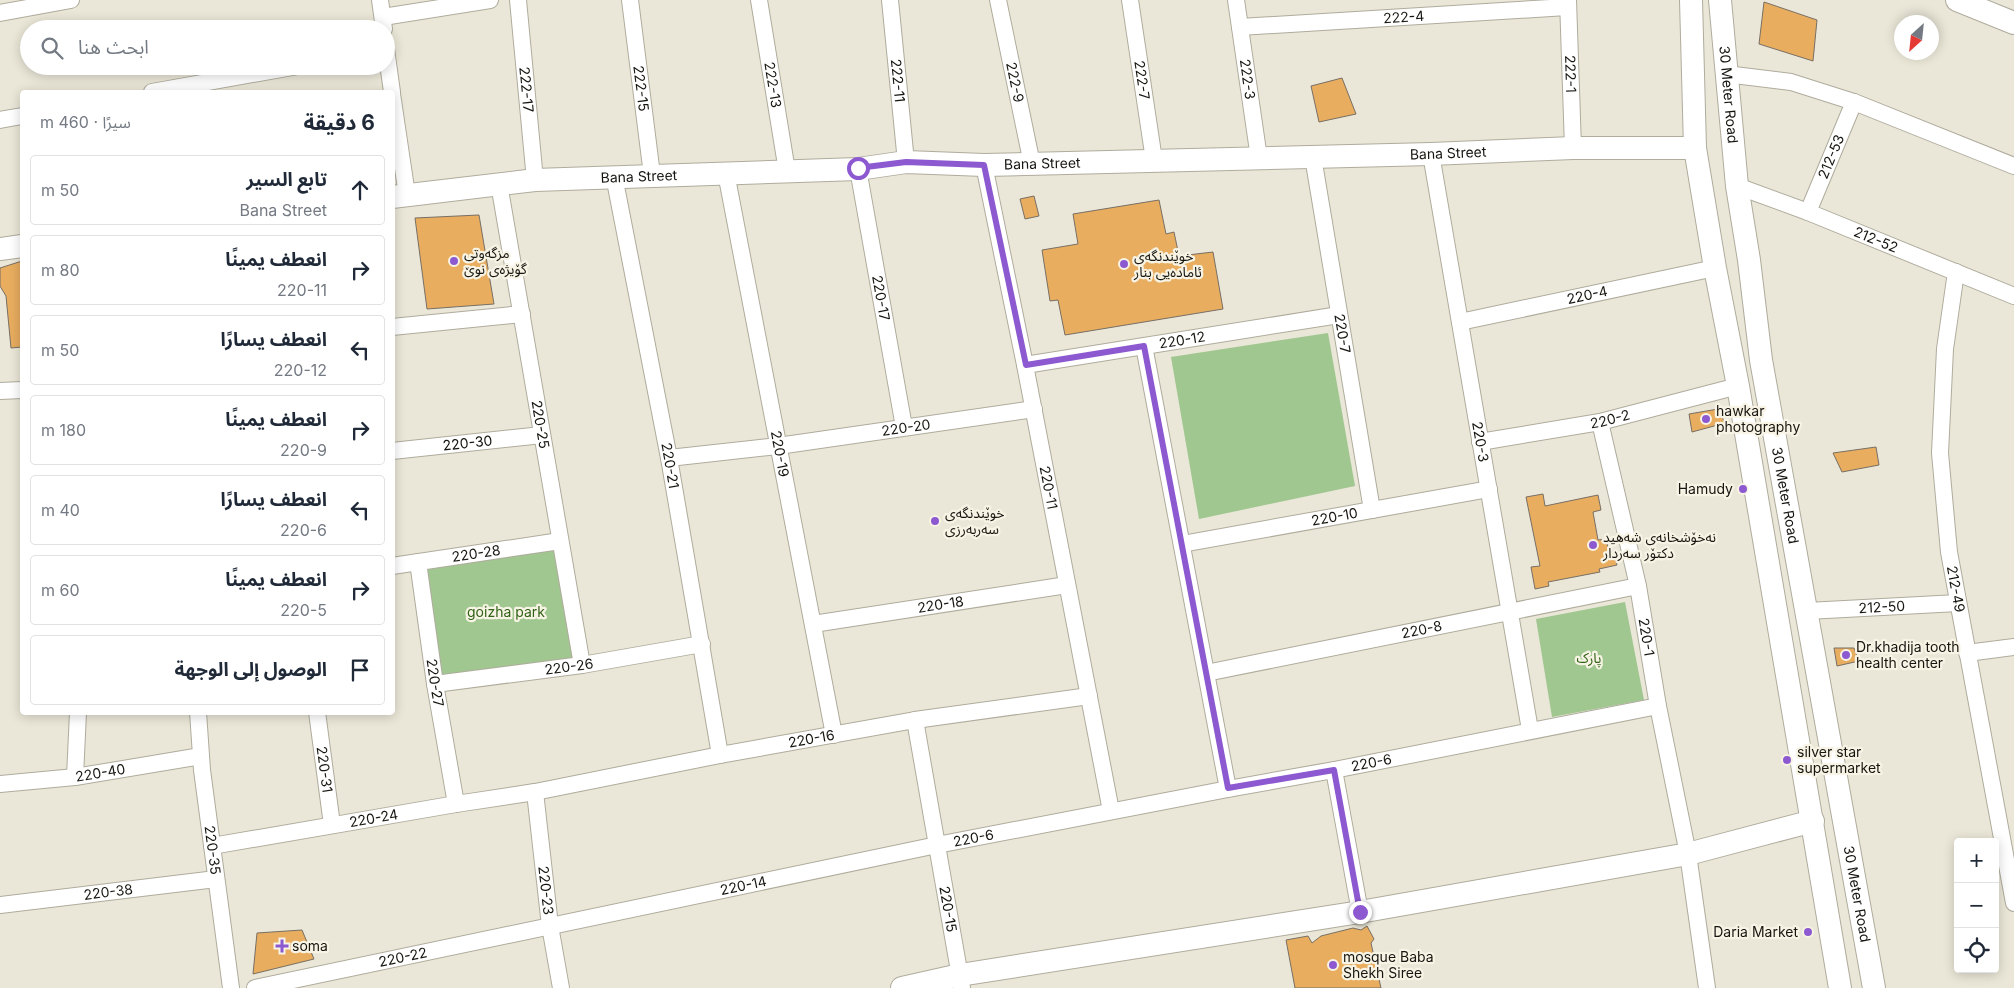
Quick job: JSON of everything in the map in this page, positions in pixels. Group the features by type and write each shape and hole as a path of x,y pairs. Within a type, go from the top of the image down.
{"street":[{"path":"0,13 71,0"},
{"path":"380,0 383,20"},
{"path":"395,21 490,0"},
{"name":"222-17","path":"518,0 535,180"},
{"name":"222-15","path":"630,0 652,175"},
{"name":"222-13","path":"759,0 787,171"},
{"name":"222-11","path":"890,0 906,162"},
{"name":"222-9","path":"998,0 1032,164"},
{"name":"222-7","path":"1130,0 1154,160"},
{"name":"222-3","path":"1236,0 1259,158"},
{"name":"30 Meter Road","path":"1691,0 1695,148 1813,821 1840,988"},
{"name":"30 Meter Road","path":"1720,0 1737,186 1749,260 1761,360 1874,988"},
{"path":"1957,0 2014,22"},
{"name":"222-4","path":"1240,27 1568,4"},
{"name":"222-1","path":"1568,4 1573,148"},
{"path":"1692,30 1723,30"},
{"path":"1726,74 1792,82 1854,102 2014,166"},
{"path":"163,90 247,75"},
{"path":"389,75 392,90"},
{"name":"212-53","path":"1808,212 1854,102"},
{"path":"0,120 20,116"},
{"path":"395,132 400,196"},
{"name":"Bana Street","path":"400,196 535,180 858,168 906,162 984,165 1431,154 1573,148 1695,148"},
{"name":"220-3","path":"1431,154 1530,730"},
{"name":"220-7","path":"1313,157 1372,510"},
{"name":"220-11","path":"984,165 1026,365 1111,811"},
{"name":"220-17","path":"858,168 904,428"},
{"name":"220-19","path":"726,173 834,735"},
{"name":"220-21","path":"614,176 668,458 720,755"},
{"name":"220-25","path":"499,184 582,665"},
{"name":"212-52","path":"1737,186 1808,212 2014,296"},
{"path":"0,249 20,246"},
{"name":"220-4","path":"1460,322 1715,268"},
{"name":"212-49","path":"1956,272 1945,349 1940,454 1949,552 2014,903"},
{"path":"395,326 522,314"},
{"name":"220-12","path":"1026,365 1339,316"},
{"path":"1144,346 1228,788"},
{"path":"1736,376 1761,360"},
{"name":"220-2","path":"1480,442 1600,422 1736,376"},
{"path":"0,391 20,390"},
{"name":"220-20","path":"668,458 778,446 1034,409"},
{"name":"220-1","path":"1600,422 1638,586 1658,706 1688,854 1707,988"},
{"name":"220-30","path":"395,451 542,435"},
{"name":"220-10","path":"1182,544 1489,490"},
{"name":"220-28","path":"395,566 560,541"},
{"name":"220-27","path":"418,562 435,684 456,804"},
{"name":"220-18","path":"812,624 1068,585"},
{"name":"220-8","path":"1206,673 1638,586"},
{"name":"212-50","path":"1807,611 1958,603"},
{"name":"220-26","path":"435,684 582,665 702,644"},
{"path":"1967,652 2014,647"},
{"name":"220-16","path":"535,792 720,755 915,720 1088,696"},
{"name":"220-6","path":"937,845 1228,788 1334,770 1658,706"},
{"path":"75,778 78,715"},
{"name":"220-35","path":"198,715 201,756 230,988"},
{"name":"220-31","path":"318,715 332,825"},
{"name":"220-15","path":"915,720 961,981"},
{"name":"220-40","path":"0,784 75,778 201,756"},
{"path":"1334,770 1360,912"},
{"name":"220-24","path":"212,846 535,792"},
{"name":"220-23","path":"535,792 550,926 561,988"},
{"path":"902,988 961,981 1688,854 1813,821"},
{"name":"220-14","path":"550,926 937,845"},
{"name":"220-38","path":"0,905 216,879"},
{"name":"220-22","path":"256,988 550,926"}],"green space":[{"path":"1328,333 1355,486 1199,519 1171,357"},
{"name":"goizha park","path":"560,541 582,665 435,684 418,562"},
{"name":"پارک","path":"1625,602 1644,700 1552,717 1536,619"}],"building":[{"path":"1764,2 1817,20 1813,61 1759,44"},
{"path":"1342,78 1356,114 1319,122 1311,86"},
{"path":"1034,196 1039,216 1025,219 1020,199"},
{"name":"خوێندنگەی ئامادەیی بنار","path":"1159,200 1166,234 1174,232 1179,256 1213,252 1223,309 1065,335 1058,300 1050,301 1042,250 1078,244 1073,214"},
{"name":"مزگەوتی گۆیژەی نوێ","path":"479,215 494,304 427,309 415,218"},
{"path":"20,262 20,347 11,348 6,296 0,286 0,268"},
{"name":"hawkar photography","path":"1718,409 1725,423 1692,432 1689,414"},
{"path":"1876,447 1879,465 1842,472 1833,453"},
{"name":"نەخۆشخانەی شەهید دکتۆر سەردار","path":"1543,494 1545,506 1598,495 1601,510 1593,512 1598,540 1606,539 1609,552 1614,551 1617,565 1599,569 1600,572 1548,582 1549,586 1535,589 1531,567 1540,566 1526,497"},
{"name":"Dr.khadija tooth health center","path":"1834,648 1854,648 1859,661 1837,666"},
{"path":"1367,926 1374,939 1371,943 1381,988 1295,988 1286,940 1308,936 1312,943 1321,936 1353,928 1361,930"},
{"name":"soma","path":"302,930 314,959 253,974 257,933"}],"place":[{"name":"مزگەوتی گۆیژەی نوێ","path":"454,261"},
{"name":"خوێندنگەی ئامادەیی بنار","path":"1124,264"},
{"name":"hawkar photography","path":"1706,419"},
{"name":"Hamudy","path":"1743,489"},
{"name":"خوێندنگەی سەربەرزی","path":"935,521"},
{"name":"نەخۆشخانەی شەهید دکتۆر سەردار","path":"1593,545"},
{"name":"Dr.khadija tooth health center","path":"1846,655"},
{"name":"silver star supermarket","path":"1787,760"},
{"name":"Daria Market","path":"1808,932"},
{"name":"soma","path":"282,946"},
{"name":"mosque Baba Shekh Siree","path":"1333,965"}],"route":[{"path":"858,168 906,162 984,165 1026,365 1144,346 1228,788 1334,770 1360,912"}]}
